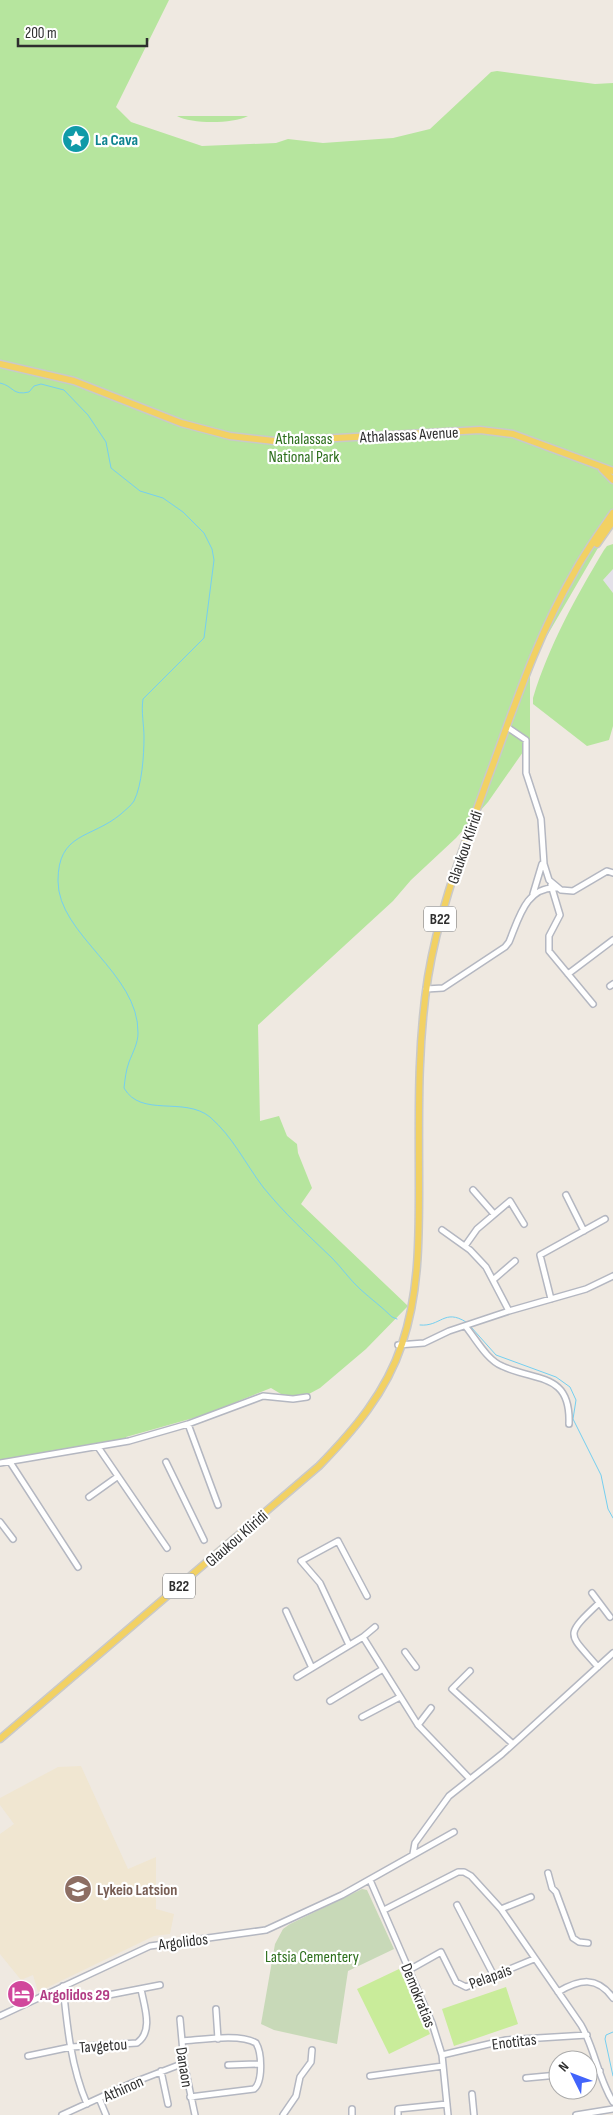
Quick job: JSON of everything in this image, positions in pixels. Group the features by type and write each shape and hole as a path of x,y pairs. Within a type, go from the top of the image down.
{"main road":[{"name":"Athalassas Avenue","path":"0,364 74,381 181,423 230,436 274,441 480,430 513,434 613,470"},
{"path":"594,464 613,480"},
{"name":"Glaukou Kliridi","path":"0,1739 319,1466 353,1428 381,1382 400,1345 416,1271 419,1234 420,1044 426,989 448,892 535,653 573,574 613,513"},
{"name":"Glaukou Kliridi","path":"566,588 613,520"}],"street":[{"path":"507,727 526,740 526,773 541,818 543,858 549,880 555,888 560,915 549,936 547,945 549,951 593,1004"},
{"path":"426,989 443,988 505,947 521,913 533,894 543,858"},
{"path":"533,894 546,888 573,890 607,872 613,873"},
{"path":"568,974 613,940"},
{"path":"473,1190 494,1214"},
{"path":"566,1195 584,1231"},
{"path":"465,1246 477,1230 510,1201 524,1224"},
{"path":"551,1299 540,1255 605,1219"},
{"path":"442,1230 465,1246 486,1266 509,1311"},
{"path":"493,1280 515,1261"},
{"path":"400,1345 424,1343 509,1311 586,1289 613,1276"},
{"path":"466,1326 491,1358 501,1366 552,1383 567,1396 570,1408 569,1424"},
{"path":"0,1463 129,1441 188,1424 257,1398 270,1396 293,1399 307,1397"},
{"path":"188,1424 218,1505"},
{"path":"98,1447 116,1478 167,1548"},
{"path":"10,1462 78,1567"},
{"path":"166,1462 204,1540"},
{"path":"89,1497 116,1478"},
{"path":"0,1522 14,1539"},
{"path":"349,1645 320,1583 301,1561 338,1541 367,1596"},
{"path":"592,1593 598,1604 610,1618"},
{"path":"598,1604 574,1627 573,1633 575,1640 598,1667"},
{"path":"286,1610 312,1668"},
{"path":"297,1677 363,1637 375,1627"},
{"path":"363,1637 418,1725 470,1779"},
{"path":"405,1652 416,1667"},
{"path":"413,1854 414,1845 442,1803 513,1744 613,1653"},
{"path":"330,1701 383,1669"},
{"path":"470,1671 452,1689 513,1744"},
{"path":"362,1718 400,1697"},
{"path":"418,1725 431,1708"},
{"name":"Argolidos","path":"0,2016 156,1944 243,1935 266,1930 370,1880 454,1832"},
{"path":"384,1910 461,1872 474,1878 501,1909 587,2035 613,2102"},
{"path":"548,1873 552,1888 556,1892 573,1938 577,1942 588,1943"},
{"name":"Demokratias","path":"370,1880 432,2023 442,2055 448,2115"},
{"path":"501,1909 531,1897"},
{"path":"457,1905 494,1976"},
{"name":"Pelapais","path":"409,1970 441,1952 460,1986 468,1986 534,1959"},
{"path":"558,1992 575,1984 594,1982 604,1987 613,1998"},
{"path":"98,1997 160,1985"},
{"path":"63,1986 71,2047 79,2084 87,2104"},
{"name":"Tavgetou","path":"71,2047 137,2043 141,2040 146,2034 147,2027 141,1989"},
{"path":"216,2009 218,2039"},
{"name":"Danaon","path":"180,2019 184,2063 195,2115"},
{"name":"Enotitas","path":"442,2055 506,2040 587,2035"},
{"path":"182,2042 218,2039 249,2040 256,2043 258,2049 260,2080 254,2090 190,2097"},
{"path":"28,2056 71,2047"},
{"path":"283,2115 296,2096 300,2077 311,2062 312,2050"},
{"name":"Athinon","path":"62,2115 184,2063"},
{"path":"228,2065 259,2064"},
{"path":"370,2076 443,2066"},
{"path":"162,2071 168,2104"},
{"path":"526,2078 548,2076"},
{"path":"472,2094 474,2115"},
{"path":"99,2098 106,2115"},
{"path":"398,2115 398,2110 447,2104"},
{"path":"352,2109 352,2115"},
{"path":"576,2115 613,2109"}],"shaded area":[{"path":"613,569 613,593 603,580"},
{"name":"Lykeio Latsion","path":"81,1766 128,1869 156,1857 156,1909 174,1914 170,1934 154,1936 38,1992 33,1975 21,1980 0,1954 0,1834 14,1824 0,1805 0,1798 58,1767"}],"green space":[{"name":"Athalassas National Park","path":"0,0 169,0 116,107 131,122 202,146 276,143 288,139 323,143 393,138 430,129 491,72 497,71 595,84 613,83 613,522 530,665 530,742 488,802 456,838 411,880 393,901 258,1025 260,1121 279,1116 287,1136 297,1144 298,1153 312,1188 301,1204 408,1306 366,1349 320,1388 307,1395 292,1396 281,1394 271,1388 204,1415 126,1437 126,1439 0,1461"},
{"path":"177,116 248,116 222,122 202,122"},
{"path":"613,544 613,569 603,580 613,593 613,726 609,740 587,746 533,704 533,698 555,640 573,604 604,550 607,546"},
{"name":"Latsia Cementery","path":"362,1889 367,1890 394,1949 348,1971 337,2044 274,2030 261,2024 275,1944 283,1929"},
{"path":"399,1969 430,2034 389,2054 357,1989"},
{"path":"506,1987 518,2024 454,2046 442,2009"}],"waterway":[{"path":"0,383 19,393 29,392 34,386 41,384 64,390 88,415 106,442 111,468 140,491 163,498 183,512 204,533 212,549 214,560 204,638 143,699 143,761 139,787 134,801 110,822 70,845 59,865 58,881 61,901 71,919 126,992 135,1011 138,1037 127,1068 124,1088 132,1097 141,1102 152,1105 188,1108 200,1111 210,1117 225,1133 263,1187 279,1206 332,1258 356,1285 392,1317 397,1319"},
{"path":"420,1325 427,1325 447,1317 459,1318 466,1322"},
{"path":"471,1327 496,1355 556,1377 570,1387 576,1400 573,1419 601,1475 608,1509 613,1518"},
{"path":"613,2032 606,2035 605,2039 613,2076"}],"place":[{"name":"La Cava","path":"76,139"},
{"name":"Lykeio Latsion","path":"78,1889"},
{"name":"Argolidos 29","path":"21,1994"}]}
